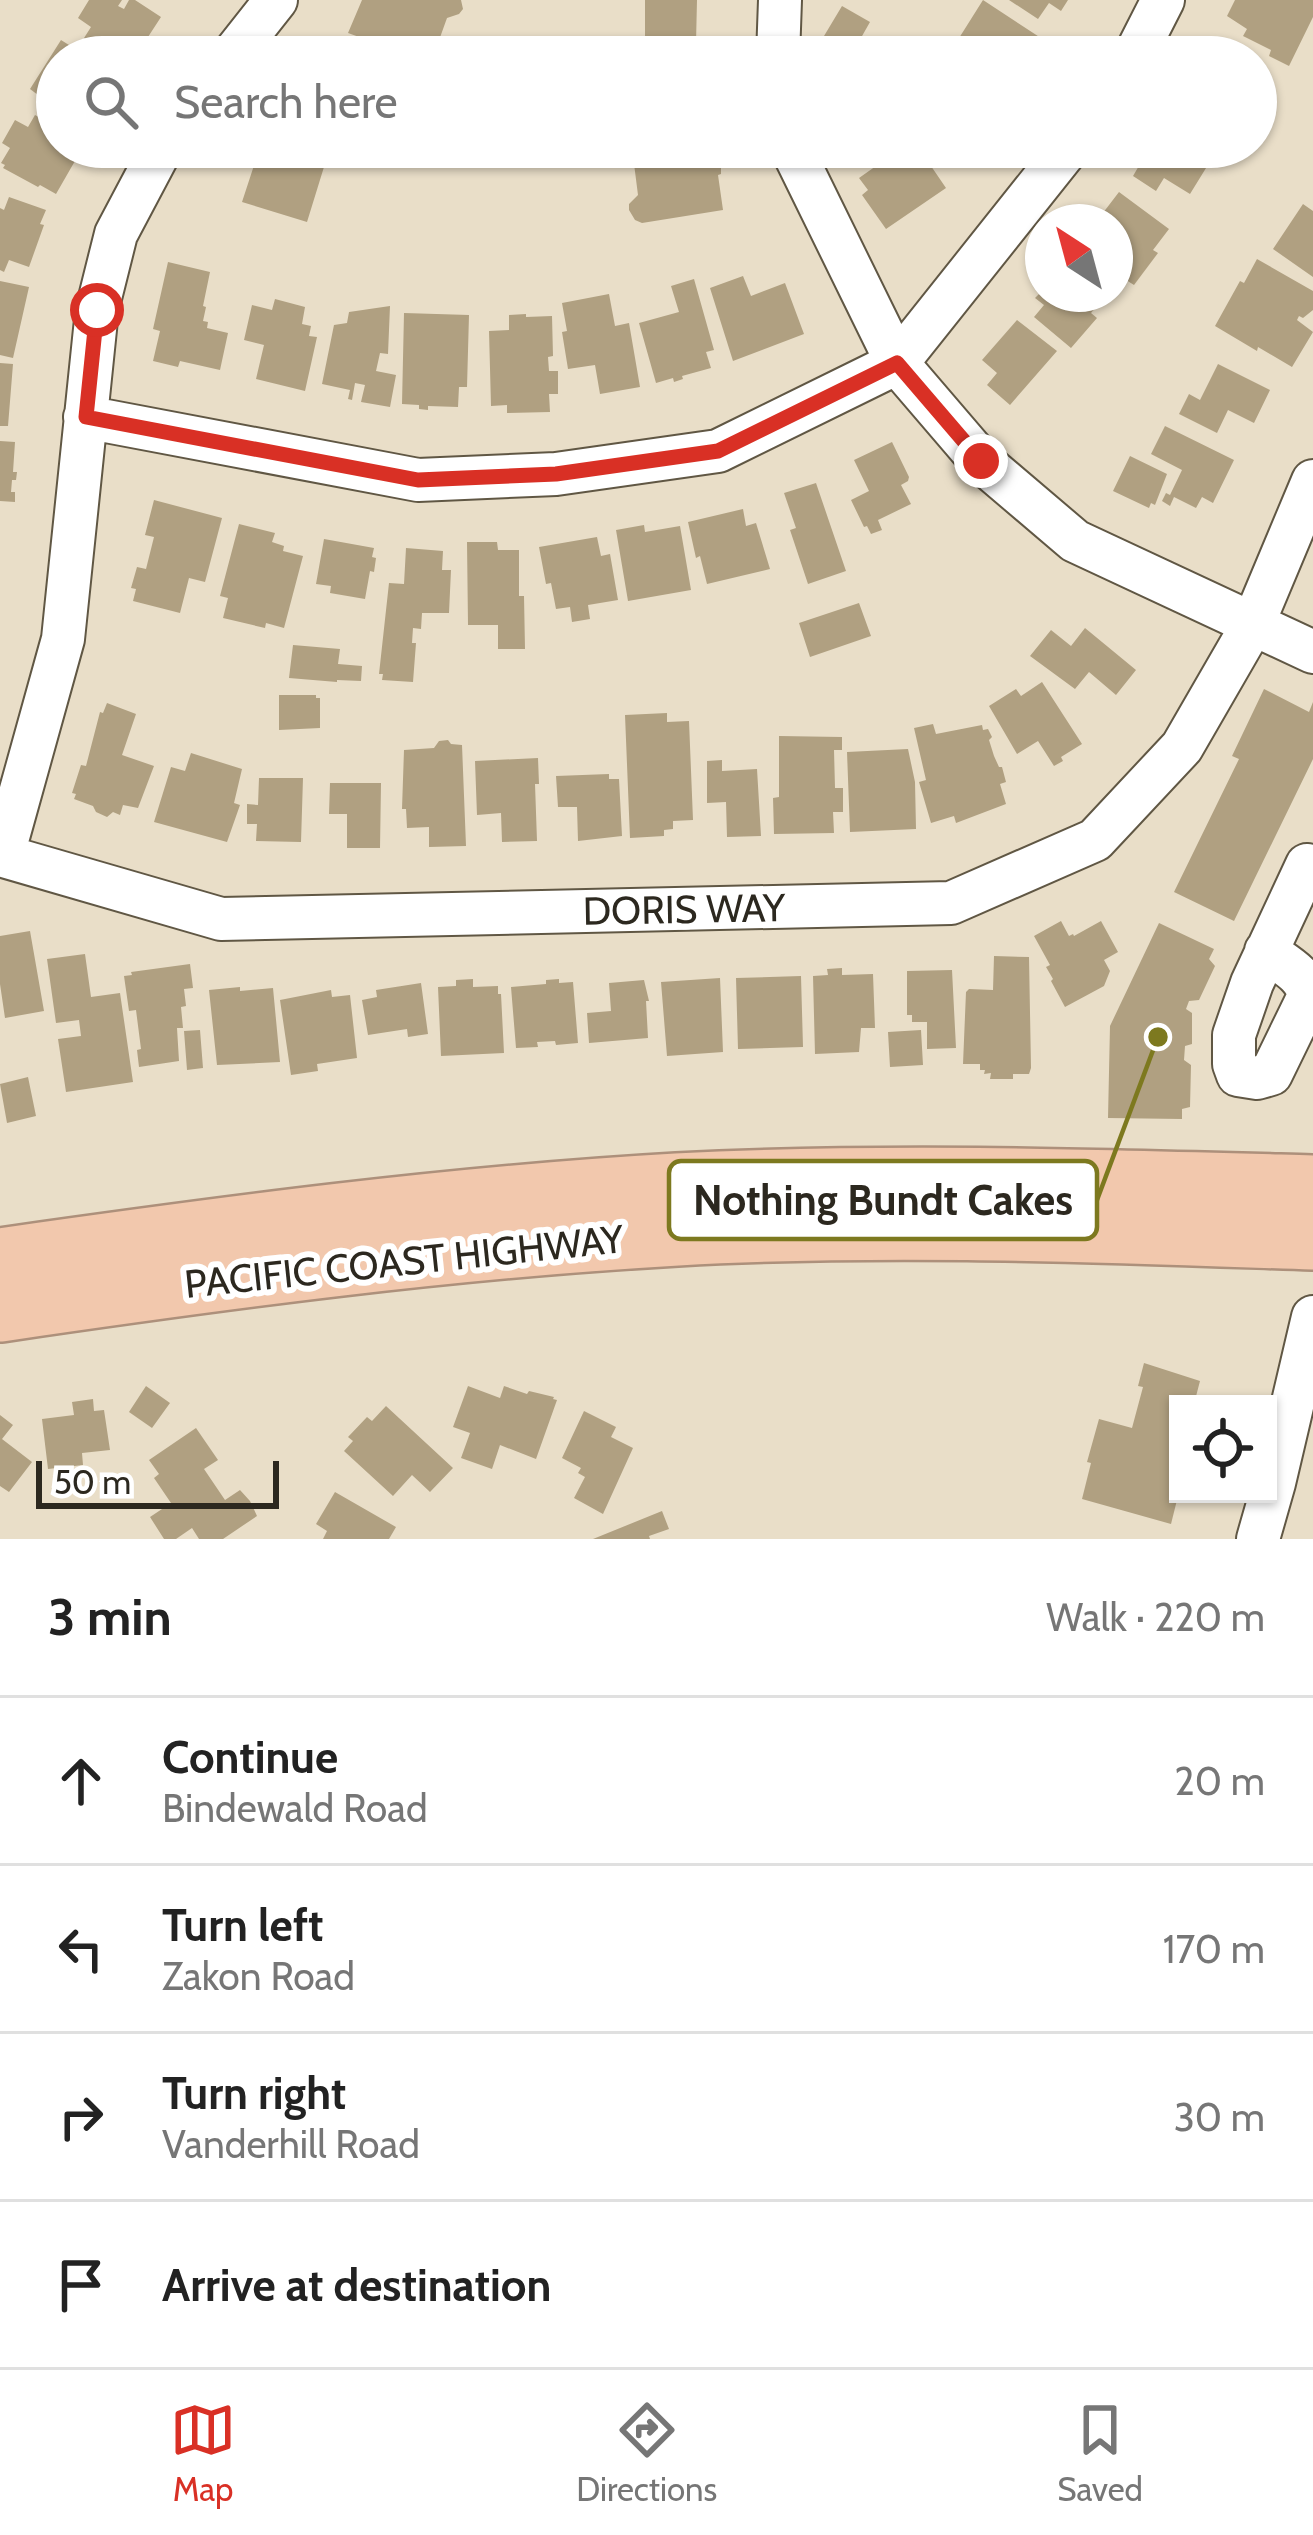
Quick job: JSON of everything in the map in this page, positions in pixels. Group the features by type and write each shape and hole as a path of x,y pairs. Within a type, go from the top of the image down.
{"highway":[{"name":"PACIFIC COAST HIGHWAY","path":"0,1260 443,1203 676,1186 881,1178 1313,1186"},
{"name":"PACIFIC COAST HIGHWAY","path":"0,1310 448,1251 678,1234 881,1227 1313,1238"}],"street":[{"path":"247,36 275,0"},
{"path":"779,36 780,0"},
{"path":"1145,36 1163,0"},
{"path":"1,855 63,639 97,310 116,234 151,168"},
{"path":"801,168 897,363 981,461 1075,541 1313,652"},
{"path":"86,417 418,480 556,474 718,451 897,363 1052,168"},
{"name":"DORIS WAY","path":"1,855 221,920 951,903 1096,840 1182,747 1253,624 1313,481"},
{"path":"1266,951 1311,860"},
{"path":"1258,1539 1313,1317"}],"building":[{"path":"89,0 122,0 118,6 124,9 129,0 135,0 161,17 149,36 85,36 91,27 78,18"},
{"path":"362,0 461,0 463,9 447,18 441,36 348,33"},
{"path":"645,0 697,0 696,36 645,36"},
{"path":"983,0 1038,36 960,36"},
{"path":"1009,0 1068,0 1061,11 1049,3 1038,19"},
{"path":"1235,0 1313,0 1313,17 1289,66 1277,60 1277,36 1243,36 1247,29 1227,16"},
{"path":"842,6 870,22 862,36 824,36"},
{"path":"36,116 36,168 71,168 56,194 3,168 10,148 2,143 15,120 28,127"},
{"path":"253,168 324,168 307,222 242,202"},
{"path":"635,168 721,168 723,210 642,223 629,210 638,195"},
{"path":"873,168 932,168 946,188 886,229 862,195 868,190 859,178"},
{"path":"1138,168 1206,168 1190,194 1164,178 1156,191 1133,176"},
{"path":"1119,192 1169,229 1134,285 1133,204 1110,204"},
{"path":"9,197 46,210 29,267 9,260 4,272 0,270 0,208 4,210"},
{"path":"1303,204 1313,211 1313,277 1273,249"},
{"path":"1257,259 1313,291 1313,310 1297,320 1313,332 1292,367 1215,326"},
{"path":"168,262 210,272 203,321 208,322 207,328 228,333 220,370 153,361 160,331 153,329"},
{"path":"743,276 751,296 785,283 804,334 733,361 710,288"},
{"path":"694,279 714,350 706,352 711,368 674,382 673,378 656,383 639,323 679,312 671,286"},
{"path":"0,281 29,287 13,358 0,355"},
{"path":"609,294 615,326 629,323 640,387 600,394 595,365 568,369 562,303"},
{"path":"275,299 305,307 302,324 311,326 309,336 317,337 305,391 256,379 264,345 244,340 252,305 272,310"},
{"path":"390,306 388,354 380,353 376,371 396,375 390,407 361,402 365,385 355,383 352,400 348,399 350,390 322,384 334,325 347,323 349,312"},
{"path":"1038,312 1092,312 1097,318 1071,348 1034,317"},
{"path":"404,313 469,315 467,387 459,387 458,407 428,406 428,410 402,404"},
{"path":"509,315 552,316 549,371 558,371 558,394 549,394 550,412 507,413 507,405 491,406 489,331 509,330"},
{"path":"1017,320 1057,351 1010,405 987,385 997,373 982,360"},
{"path":"0,363 13,364 8,426 0,426"},
{"path":"1218,364 1270,390 1254,423 1228,410 1217,433 1179,414 1189,394 1200,400"},
{"path":"1165,426 1234,460 1213,503 1202,497 1196,508 1174,497 1170,506 1162,501 1182,470 1151,454"},
{"path":"0,441 15,442 13,472 17,472 11,492 15,492 15,502 0,501"},
{"path":"892,442 909,477 901,485 911,504 878,520 882,530 871,534 851,500 869,491 854,460"},
{"path":"1130,456 1167,474 1155,505 1149,508 1113,491"},
{"path":"816,483 846,571 808,584 790,530 796,528 784,493"},
{"path":"154,500 222,518 205,582 189,578 180,613 133,601 137,567 146,569 154,537 145,535"},
{"path":"743,509 746,526 756,523 770,569 707,584 688,522"},
{"path":"239,524 275,533 272,542 284,546 283,551 303,556 284,628 223,618 228,598 220,596"},
{"path":"644,525 645,532 680,526 691,590 628,601 616,530"},
{"path":"597,537 601,556 610,554 618,600 588,605 590,619 572,622 570,607 556,609 539,547"},
{"path":"324,539 374,548 374,572 370,571 365,599 330,593 331,586 316,584"},
{"path":"467,542 497,542 498,550 519,550 525,649 498,649 498,625 468,625"},
{"path":"406,548 443,551 442,570 451,570 449,613 422,613 421,629 413,628 413,682 382,680 379,674 389,583 404,584"},
{"path":"859,603 871,636 810,657 799,623"},
{"path":"1085,628 1136,670 1116,695 1089,672 1075,689 1030,656 1051,630 1071,646"},
{"path":"293,645 340,649 338,664 362,666 361,681 289,678"},
{"path":"1042,682 1082,744 1054,766 1038,741 1017,754 989,706 1016,689 1021,696"},
{"path":"1264,689 1309,712 1313,702 1313,759 1234,921 1174,892 1239,759 1232,756"},
{"path":"279,695 320,698 320,728 279,730"},
{"path":"107,703 136,714 122,755 154,766 138,808 123,805 120,815 113,812 107,817 74,799 72,793"},
{"path":"667,713 667,722 689,721 693,820 673,821 673,829 664,830 664,836 630,838 625,715"},
{"path":"933,724 936,734 982,725 983,730 988,729 1006,782 1000,784 1006,804 956,823 954,816 931,823 919,782 926,780 914,728"},
{"path":"779,736 842,737 842,750 834,750 835,788 843,788 843,812 833,812 834,833 774,834"},
{"path":"448,740 462,745 466,846 429,847 429,827 407,828 406,809 402,809 404,750 434,748"},
{"path":"908,749 915,782 916,829 850,832 847,752"},
{"path":"191,753 242,769 234,803 240,805 227,842 154,822 171,767 185,771"},
{"path":"538,758 537,841 502,842 501,813 477,815 475,761"},
{"path":"722,760 722,771 757,769 761,836 727,837 726,802 707,803 707,761"},
{"path":"609,774 609,779 619,779 622,836 578,841 577,807 558,807 556,776"},
{"path":"259,778 303,778 301,842 256,841 257,824 247,824 247,804 258,805"},
{"path":"330,783 381,783 380,848 347,848 347,814 329,814"},
{"path":"1061,921 1069,936 1074,936 1101,921 1118,952 1104,960 1110,971 1104,986 1065,1007 1034,936"},
{"path":"1159,923 1214,949 1209,959 1215,966 1199,1000 1189,1001 1186,1009 1192,1013 1192,1044 1185,1046 1184,1060 1191,1065 1190,1107 1182,1109 1182,1119 1108,1118 1110,1026"},
{"path":"30,931 44,1011 5,1018 0,936"},
{"path":"85,954 91,997 120,993 133,1082 66,1092 58,1039 81,1036 79,1020 56,1023 47,959"},
{"path":"994,956 1029,957 1031,1068 1029,1074 1013,1074 1013,1079 990,1079 991,1073 984,1074 980,1064 963,1064 966,992 993,990"},
{"path":"190,964 193,988 184,989 183,1028 177,1028 179,1061 139,1067 136,1010 129,1011 124,976"},
{"path":"842,968 842,975 873,974 875,1028 861,1028 859,1052 815,1054 813,976"},
{"path":"952,970 956,1048 927,1049 927,1022 912,1022 912,1015 907,1015 907,971"},
{"path":"801,976 803,1047 738,1049 736,978"},
{"path":"720,978 723,1052 667,1056 661,982"},
{"path":"473,979 473,987 498,986 504,1053 441,1056 438,987"},
{"path":"559,979 559,983 573,982 578,1043 537,1042 538,1047 516,1048 511,987"},
{"path":"644,980 648,1038 589,1043 587,1013 611,1011 609,983"},
{"path":"421,983 428,1034 408,1037 407,1029 368,1035 362,1000 377,997 376,990"},
{"path":"240,987 240,991 273,988 280,1062 217,1065 209,990"},
{"path":"331,990 332,997 350,995 357,1058 317,1064 318,1071 291,1075 280,1000"},
{"path":"200,1030 203,1068 187,1070 184,1031"},
{"path":"921,1030 923,1065 890,1067 888,1032"},
{"path":"28,1077 36,1116 7,1123 0,1084"},
{"path":"1144,1363 1200,1381 1196,1395 1169,1395 1169,1503 1176,1503 1171,1524 1082,1499 1099,1419 1132,1428 1143,1387 1138,1386"},
{"path":"146,1386 170,1403 152,1428 129,1412"},
{"path":"468,1386 500,1398 504,1386 557,1400 536,1459 500,1445 492,1469 461,1458 470,1433 453,1427"},
{"path":"93,1399 94,1411 104,1410 110,1450 82,1453 83,1465 48,1469 42,1419 74,1415 72,1402"},
{"path":"386,1406 453,1468 430,1492 412,1475 393,1496 344,1451 353,1441 348,1437"},
{"path":"584,1411 616,1427 611,1437 633,1448 603,1514 574,1498 585,1477 578,1473 581,1468 562,1458"},
{"path":"0,1415 13,1425 2,1439 32,1462 9,1492 0,1486"},
{"path":"196,1428 218,1460 204,1469 225,1500 240,1490 257,1516 223,1539 199,1539 192,1528 176,1539 164,1539 150,1517 171,1503 154,1478 159,1474 149,1460"},
{"path":"335,1492 396,1527 389,1539 323,1539 327,1531 316,1524"},
{"path":"662,1511 669,1529 650,1539 593,1539"}],"place":[{"name":"Nothing Bundt Cakes","path":"1158,1037"}],"route":[{"path":"97,310 86,417 418,480 556,474 718,451 897,363 981,461"}]}
